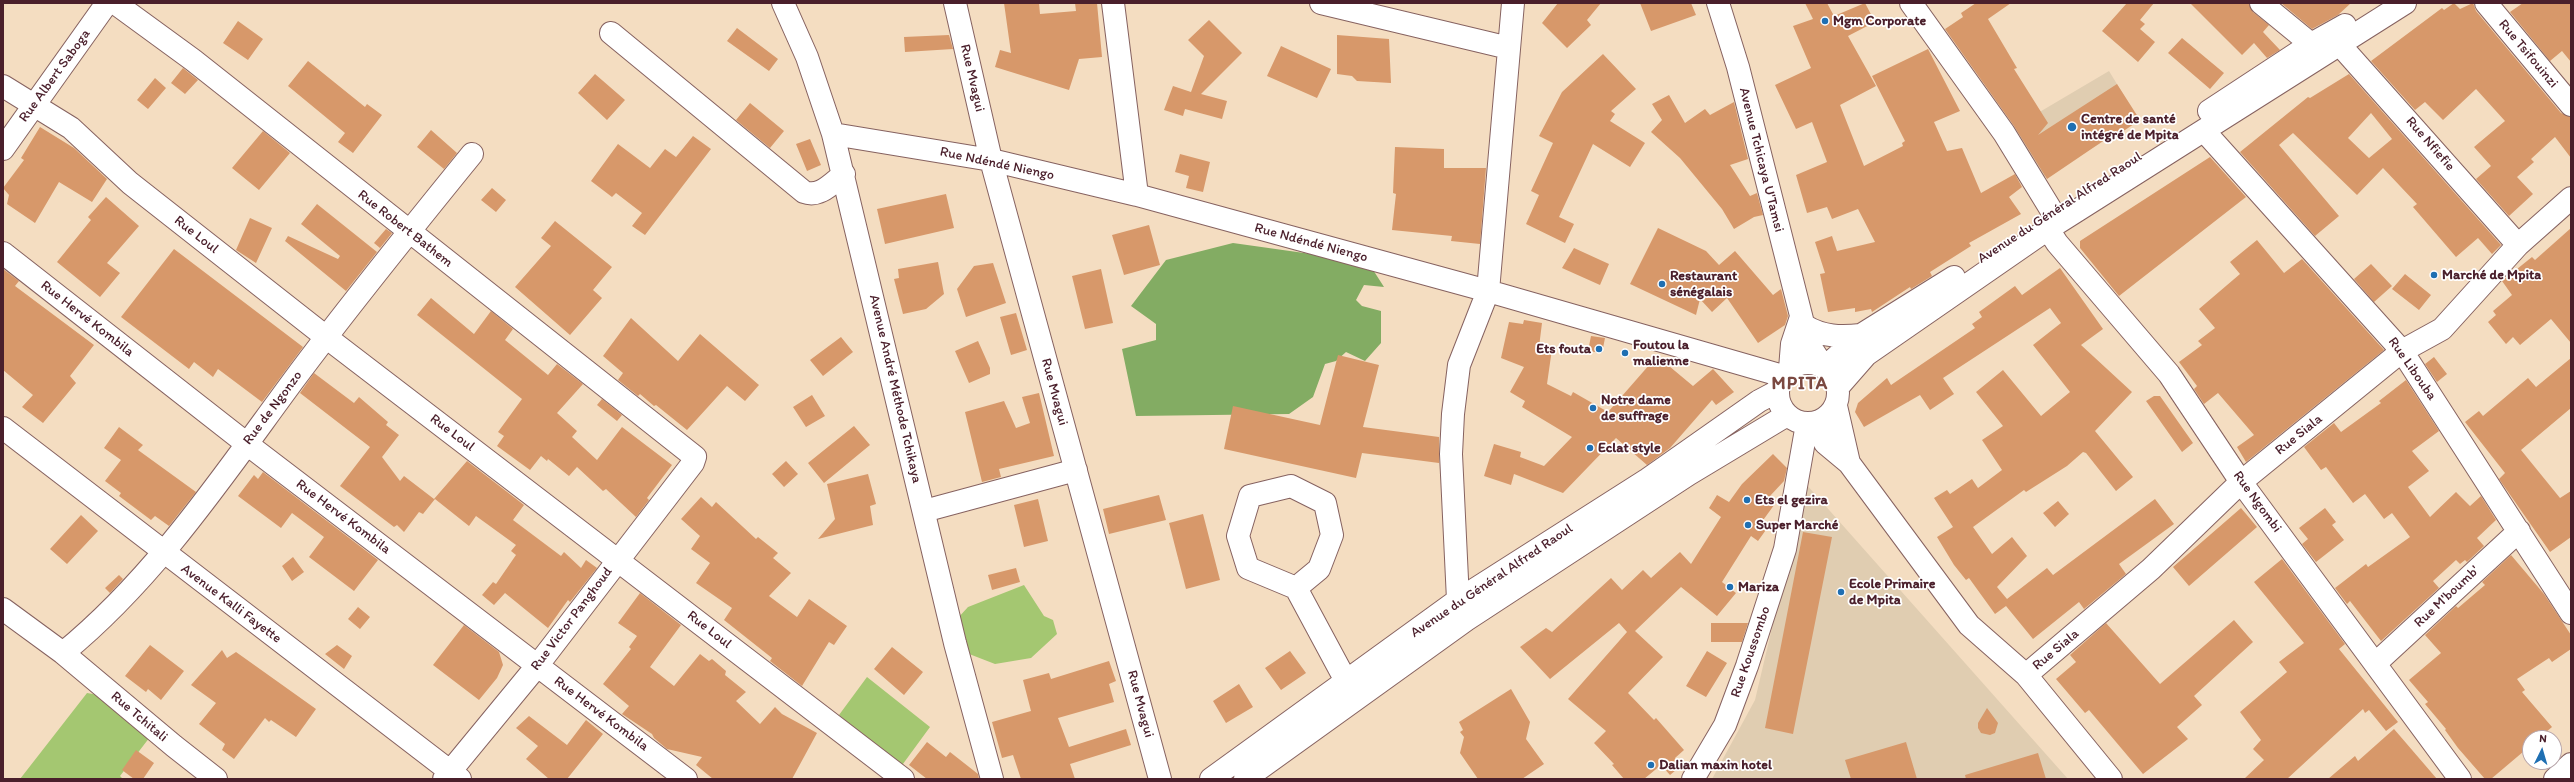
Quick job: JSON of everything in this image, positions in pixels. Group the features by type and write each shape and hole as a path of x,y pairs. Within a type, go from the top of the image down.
{"street":[{"name":"Rue Albert Saboga","path":"3,149 107,3"},
{"name":"Rue Robert Bathem","path":"115,3 193,60 694,457"},
{"name":"Avenue André Méthode Tchikaya","path":"783,3 807,57 834,134 955,643 992,779"},
{"name":"Rue Mvagui","path":"955,3 991,160 1160,779"},
{"path":"1113,3 1137,195"},
{"path":"1321,3 1509,48"},
{"path":"1458,600 1451,454 1453,414 1459,365 1488,291 1513,3"},
{"name":"Avenue Tchicaya U'Tamsi","path":"1718,3 1738,67 1808,343 1824,367"},
{"name":"Rue Ngombi","path":"1911,3 2004,133 2050,221 2057,243 2169,374 2241,482 2376,663 2460,779"},
{"path":"2261,3 2311,44"},
{"name":"Avenue du Général Alfred Raoul","path":"1824,367 1861,335 2050,221 2311,44 2380,3"},
{"path":"1861,335 1838,337 1814,332 1803,322 1792,344 1784,379 1782,408 1787,415 1796,421 1812,423 1828,416 1837,397 1866,355 2050,221 2205,132 2405,3"},
{"name":"Rue Tsifouinzi","path":"2486,3 2571,105"},
{"path":"611,33 804,192 810,194 823,190 844,174"},
{"name":"Rue Nfiefie","path":"2340,45 2360,64 2518,245"},
{"name":"Rue Loul","path":"3,86 71,128 130,183 326,337 903,779"},
{"name":"Rue Libouba","path":"2205,132 2402,351 2571,613"},
{"name":"Rue Ndéndé Niengo","path":"834,134 991,160 1137,195 1488,291 1784,379"},
{"name":"Rue de Ngonzo","path":"63,653 90,631 164,552 247,444 326,337 472,154"},
{"name":"Rue Siala","path":"2026,675 2151,569 2241,482 2402,351 2442,329 2518,245 2571,198"},
{"name":"Rue Hervé Kombila","path":"3,253 247,444 686,779"},
{"path":"1784,379 1806,363 1824,367 1833,376 1849,463"},
{"name":"Avenue du Général Alfred Raoul","path":"1211,779 1458,600 1648,479 1759,401 1784,379"},
{"name":"Avenue du Général Alfred Raoul","path":"1245,779 1466,620 1689,474 1787,415"},
{"path":"1812,423 1825,443 1849,463 1969,625 2026,675 2111,779"},
{"name":"Rue Koussombo","path":"1693,779 1725,725 1747,666 1783,556 1812,423"},
{"name":"Avenue Kalli Fayette","path":"3,428 451,776"},
{"name":"Rue Victor Panghoud","path":"451,776 537,666 617,559 693,463 694,457"},
{"path":"924,511 1076,470"},
{"path":"1296,588 1319,569 1332,535 1325,503 1291,486 1250,496 1238,536 1248,568 1296,588 1346,681"},
{"name":"Rue M'boumb'","path":"2376,663 2519,531"},
{"name":"Rue Tchitali","path":"3,609 63,653 174,746 216,779"},
{"path":"2555,779 2571,764"}],"shaded area":[{"name":"Centre de santé intégré de Mpita","path":"2109,71 2139,120 2034,183 2004,133"},
{"name":"Ecole Primaire de Mpita","path":"1806,484 2068,779 1712,779 1755,700"}],"green space":[{"path":"1233,243 1368,262 1384,287 1364,285 1356,300 1362,306 1381,311 1381,343 1365,361 1346,352 1336,361 1325,364 1313,397 1289,414 1136,416 1122,349 1156,340 1156,324 1131,306 1166,260"},
{"path":"1024,585 1044,616 1053,620 1057,634 1031,658 995,664 964,652 957,619 968,607"},
{"path":"867,677 930,727 900,768 839,715"},
{"path":"87,693 110,697 153,733 120,776 123,779 20,779"}],"building":[{"path":"1004,3 1039,3 1040,14 1076,11 1075,3 1097,3 1102,57 1079,59 1069,90 995,67 1000,50 1011,53"},
{"path":"1558,3 1601,3 1587,20 1591,25 1567,48 1542,23"},
{"path":"1640,3 1691,3 1696,15 1651,31"},
{"path":"1805,3 1827,3 1834,16 1865,3 1875,22 1848,36 1876,86 1840,105 1864,166 1903,146 1902,143 1905,141 1872,76 1928,49 1960,111 1934,122 1947,151 1962,148 1981,193 2015,174 2022,187 2009,197 2021,214 1969,243 1971,246 1930,272 1932,276 1911,289 1910,287 1872,312 1871,309 1855,312 1855,308 1828,312 1820,274 1825,273 1815,242 1832,236 1837,251 1875,242 1858,209 1832,219 1827,207 1807,213 1796,175 1827,162 1812,122 1796,129 1775,85 1811,68 1793,26 1813,19"},
{"path":"1976,3 2011,3 1988,19 2017,68 2014,69 2048,123 2038,135 2117,84 2140,120 2122,132 2112,135 2047,179 2014,126 1945,29 1963,17 1961,13"},
{"path":"2127,3 2154,3 2140,20 2145,24 2140,29 2155,42 2138,62 2102,31"},
{"path":"2190,3 2249,3 2253,12 2269,25 2263,32 2280,50 2267,58 2254,43 2242,55"},
{"path":"2281,3 2351,3 2338,15 2312,29"},
{"path":"2454,3 2460,9 2473,3 2476,11 2561,113 2571,117 2571,158 2555,137 2531,159 2534,162 2517,177 2533,194 2509,216 2476,179 2491,166 2474,147 2505,121 2476,89 2443,120 2425,102 2415,110 2371,61 2442,8 2444,10"},
{"path":"2523,3 2571,3 2571,62 2562,51 2550,61 2510,12"},
{"path":"1209,20 1242,53 1201,94 1227,101 1222,119 1185,109 1183,116 1164,110 1173,86 1191,92 1204,56 1188,40"},
{"path":"238,21 263,39 248,60 223,43"},
{"path":"737,28 778,59 769,71 727,41"},
{"path":"949,35 953,49 905,52 904,37"},
{"path":"1337,35 1389,39 1391,83 1357,81 1352,76 1337,74"},
{"path":"2182,38 2224,73 2210,89 2168,53"},
{"path":"1281,46 1331,69 1317,98 1267,76"},
{"path":"1603,54 1636,89 1611,111 1615,114 1610,121 1645,143 1630,167 1593,144 1559,217 1574,224 1565,243 1526,224 1539,195 1531,191 1553,143 1539,136 1562,92"},
{"path":"308,61 365,107 367,104 382,115 353,153 338,142 345,133 288,86"},
{"path":"183,68 198,80 185,94 171,83"},
{"path":"595,74 625,100 607,120 578,93"},
{"path":"2349,74 2501,245 2492,254 2478,238 2456,257 2413,207 2417,204 2383,168 2357,195 2293,133 2279,145 2339,216 2315,236 2240,152 2308,97 2310,98","holes":["2371,113 2392,139 2369,158 2348,138"]},
{"path":"155,78 166,88 148,109 137,100"},
{"path":"1669,95 1685,123 1705,109 1710,115 1734,102 1748,159 1730,165 1750,196 1757,193 1763,215 1754,217 1734,229 1722,209 1680,158 1651,132 1662,120 1652,104"},
{"path":"750,103 784,131 770,148 736,120"},
{"path":"40,127 74,148 107,179 92,202 59,182 35,223 7,204 9,195 3,188 24,160 21,158"},
{"path":"431,130 457,153 444,169 417,147"},
{"path":"263,131 290,153 259,190 232,168"},
{"path":"693,136 711,149 645,235 632,226 642,213 616,193 612,197 591,181 618,144 650,168 665,149 676,157"},
{"path":"810,139 821,165 807,171 796,144"},
{"path":"1395,147 1444,149 1444,168 1486,168 1480,244 1451,241 1452,236 1392,230 1396,194 1393,193"},
{"path":"1180,154 1210,162 1203,192 1186,188 1189,176 1175,172"},
{"path":"2210,157 2246,197 2119,296 2080,248 2080,241"},
{"path":"492,188 506,200 496,212 481,200"},
{"path":"946,194 954,228 885,244 877,209"},
{"path":"106,197 139,226 107,263 120,273 100,297 57,262 91,220 88,217"},
{"path":"317,204 377,252 346,291 285,241 288,236 338,259 340,256 301,224"},
{"path":"250,218 272,228 256,263 236,250"},
{"path":"555,221 612,267 593,290 602,298 570,335 515,287 551,246 541,238"},
{"path":"1149,225 1160,265 1124,275 1112,235"},
{"path":"1658,228 1706,251 1719,265 1735,251 1773,295 1781,289 1788,316 1785,325 1758,343 1727,298 1712,312 1700,299 1696,315 1630,284"},
{"path":"2571,228 2571,343 2551,319 2520,345 2513,337 2506,344 2488,322 2496,315 2493,311 2512,295 2502,281 2532,257 2535,260"},
{"path":"386,229 392,233 380,248 374,243"},
{"path":"2257,240 2284,273 2302,259 2384,350 2246,462 2237,447 2254,435 2218,393 2204,404 2194,389 2197,386 2179,362 2202,345 2198,341 2215,328 2199,309 2240,274 2230,262"},
{"path":"1574,248 1609,264 1600,285 1562,268"},
{"path":"174,249 303,347 262,402 218,369 213,377 194,362 189,369 121,317"},
{"path":"938,262 944,294 926,309 903,314 894,279 899,278 898,269"},
{"path":"993,263 1006,303 966,317 957,289 974,266"},
{"path":"2371,264 2392,286 2374,302 2354,279"},
{"path":"2060,268 2103,329 2081,345 2132,392 2095,431 2133,477 2116,491 2086,453 2083,452 2067,466 2026,492 2024,490 1973,527 1992,554 2012,537 2027,556 1997,587 2007,599 2047,568 2053,575 2155,499 2174,524 2119,564 2126,574 2084,609 2079,602 2033,639 2006,606 1995,614 1969,578 1966,580 1954,565 1937,537 1953,527 1934,498 1947,490 1950,494 1972,479 1978,488 2002,470 1982,440 2003,426 1976,392 2003,370 2041,416 2070,392 2033,345 2061,323 2050,308 1943,378 1954,394 1930,410 1920,395 1864,427 1855,412 1858,403 1887,378 1891,385 1975,328 1972,324 1982,317 1979,312 2015,286 2022,295"},
{"path":"3,269 19,281 15,286 94,345 70,376 76,383 43,423 22,407 33,395 3,370"},
{"path":"1101,269 1113,323 1085,329 1072,276"},
{"path":"2405,274 2431,295 2419,310 2392,289"},
{"path":"431,298 474,334 491,311 513,329 505,340 548,375 557,364 583,384 557,413 577,431 572,437 597,460 622,427 672,465 647,498 649,500 636,517 606,489 603,491 577,467 569,476 548,459 547,461 541,456 530,470 497,446 504,436 498,432 522,399 417,315"},
{"path":"1016,313 1027,350 1011,355 1000,317"},
{"path":"631,318 678,361 700,334 759,385 745,401 727,386 687,430 656,405 654,406 640,394 638,396 618,380 623,373 603,356"},
{"path":"1524,320 1542,323 1539,347 1552,349 1547,384 1571,396 1573,392 1608,412 1657,356 1693,386 1713,369 1734,392 1716,405 1712,400 1670,448 1647,465 1616,438 1563,493 1514,474 1511,485 1484,476 1494,444 1521,452 1520,457 1544,466 1572,437 1522,407 1525,401 1510,392 1524,367 1501,358 1509,322 1523,324"},
{"path":"1591,336 1605,338 1602,353 1588,351"},
{"path":"841,337 853,352 823,376 810,360"},
{"path":"978,341 990,368 990,374 969,383 955,351"},
{"path":"1338,355 1379,365 1363,427 1439,437 1439,463 1362,453 1356,478 1224,449 1233,406 1320,425"},
{"path":"2434,357 2447,374 2437,382 2425,364"},
{"path":"2571,358 2571,408 2521,450 2560,498 2571,491 2571,537 2550,552 2499,479 2505,473 2465,422 2479,411 2483,416 2528,378 2536,387"},
{"path":"314,373 354,403 359,397 388,422 386,425 399,435 382,457 400,481 404,476 434,499 467,461 524,505 513,520 561,556 564,552 581,568 586,560 597,568 570,602 568,600 548,628 505,593 494,605 482,595 493,582 496,584 516,555 511,551 516,545 476,516 469,526 435,499 423,514 419,512 404,532 397,525 394,527 340,486 370,447 300,393"},
{"path":"2406,380 2439,431 2412,451 2429,471 2408,487 2430,517 2456,492 2470,506 2481,496 2496,520 2477,538 2484,546 2467,562 2465,560 2460,564 2456,560 2433,581 2439,588 2381,641 2350,601 2347,604 2335,588 2366,564 2368,567 2410,537 2392,513 2384,519 2365,494 2353,503 2326,467 2321,470 2304,447 2334,423 2341,432 2381,403 2379,401"},
{"path":"1039,393 1054,456 999,469 1001,477 982,482 965,412 1004,401 1016,428 1030,423 1022,397"},
{"path":"812,395 825,416 806,427 793,407"},
{"path":"2154,396 2160,396 2193,443 2182,452 2146,401"},
{"path":"602,399 622,415 617,421 597,405"},
{"path":"854,426 870,445 824,483 808,463"},
{"path":"119,427 143,445 138,450 196,492 169,526 155,516 151,520 119,496 121,493 105,481 121,460 104,448"},
{"path":"1773,454 1787,468 1784,481 1770,496 1777,501 1761,523 1768,527 1758,541 1751,536 1722,582 1736,593 1717,616 1681,587 1635,631 1663,657 1628,693 1654,720 1656,718 1684,750 1675,758 1682,765 1670,775 1661,765 1644,779 1624,779 1612,765 1614,764 1594,743 1606,731 1568,699 1627,632 1619,623 1550,679 1520,647 1546,628 1552,632 1611,578 1622,590 1643,570 1651,578 1680,552 1691,564 1721,517 1709,508 1717,495 1729,502 1742,484"},
{"path":"786,461 798,474 784,487 772,474"},
{"path":"263,472 378,560 354,591 309,557 324,537 292,513 281,528 238,496 254,475 258,479"},
{"path":"868,474 876,504 870,506 873,525 818,539 835,519 827,484"},
{"path":"1159,495 1166,520 1109,534 1103,509"},
{"path":"701,497 712,507 716,502 756,539 758,537 778,553 773,558 791,573 769,596 797,617 809,599 847,626 834,645 829,642 802,686 770,661 772,658 724,620 732,608 696,583 710,563 691,549 700,536 681,519"},
{"path":"1038,499 1048,541 1024,547 1014,505"},
{"path":"2058,501 2069,514 2055,527 2043,513"},
{"path":"2241,508 2257,527 2189,586 2173,567"},
{"path":"2325,508 2336,522 2332,525 2344,540 2316,562 2302,544 2308,539 2299,528"},
{"path":"1203,514 1220,580 1186,589 1169,523"},
{"path":"81,515 98,531 67,564 50,549"},
{"path":"1803,532 1832,537 1793,734 1765,728"},
{"path":"2511,555 2544,594 2571,635 2571,649 2552,662 2549,658 2517,679 2525,690 2522,692 2552,727 2548,730 2522,730 2522,753 2491,779 2485,779 2458,748 2445,730 2446,729 2425,704 2428,702 2409,680 2441,653 2425,635 2456,606 2458,608 2485,585 2482,582"},
{"path":"293,557 304,572 292,581 282,566"},
{"path":"2282,559 2345,644 2339,649 2398,722 2386,731 2369,710 2365,713 2363,709 2287,779 2244,779 2264,760 2253,749 2261,740 2240,712 2287,672 2279,662 2304,643 2254,582"},
{"path":"1016,568 1020,582 992,590 988,575"},
{"path":"119,575 123,579 110,593 105,588"},
{"path":"640,593 681,625 650,667 674,686 700,654 709,661 712,659 726,671 725,675 746,692 736,701 760,724 775,707 782,714 817,733 792,779 713,779 696,765 702,757 667,749 654,738 652,734 622,714 629,706 603,684 631,649 629,647 637,636 618,623"},
{"path":"358,607 370,617 360,629 348,619"},
{"path":"2234,620 2253,642 2194,696 2202,705 2177,727 2188,739 2143,774 2089,710 2085,713 2056,679 2076,662 2070,655 2106,623 2160,684"},
{"path":"1711,623 1748,623 1742,642 1711,642"},
{"path":"464,625 499,652 503,665 497,678 479,700 433,665"},
{"path":"150,645 184,671 161,700 148,689 146,692 125,676"},
{"path":"337,645 352,656 344,669 325,654"},
{"path":"892,647 923,672 904,695 874,669"},
{"path":"222,650 227,658 236,652 316,709 296,737 271,720 269,722 265,718 234,759 222,750 225,744 199,724 216,703 191,685"},
{"path":"1290,651 1306,673 1281,690 1265,668"},
{"path":"1707,651 1727,663 1706,697 1686,686"},
{"path":"1109,661 1116,681 1109,684 1114,702 1058,718 1069,747 1126,729 1131,745 1070,764 1075,779 1021,779 1013,755 1002,758 992,722 1031,711 1023,680 1049,673 1051,679"},
{"path":"1239,684 1253,707 1226,723 1213,701"},
{"path":"1511,689 1530,722 1526,739 1544,764 1522,779 1478,779 1460,753 1464,737 1460,732 1463,730 1459,722"},
{"path":"1987,708 1998,723 1995,733 1990,735 1981,733 1978,728 1978,723"},
{"path":"529,716 567,745 586,720 603,734 567,779 549,779 526,759 538,746 516,728"},
{"path":"2394,729 2437,779 2328,779 2355,756 2358,761"},
{"path":"927,742 946,757 950,752 978,774 979,779 927,779 909,765"},
{"path":"1906,742 1917,779 1851,779 1845,760"},
{"path":"136,750 154,763 143,779 134,779 122,770"},
{"path":"2038,753 2046,779 1966,779 1965,775"}],"place":[{"name":"Mgm Corporate","path":"1825,21"},
{"name":"Centre de santé intégré de Mpita","path":"2072,127"},
{"name":"Marché de Mpita","path":"2434,275"},
{"name":"Restaurant sénégalais","path":"1662,284"},
{"name":"Ets fouta","path":"1599,349"},
{"name":"Foutou la malienne","path":"1625,353"},
{"name":"Notre dame de suffrage","path":"1593,408"},
{"name":"Eclat style","path":"1590,448"},
{"name":"Ets el gezira","path":"1747,500"},
{"name":"Super Marché","path":"1748,525"},
{"name":"Mariza","path":"1730,587"},
{"name":"Ecole Primaire de Mpita","path":"1841,592"},
{"name":"Dalian maxin hotel","path":"1651,765"}],"district":[{"name":"MPITA","path":"1800,384"}]}
